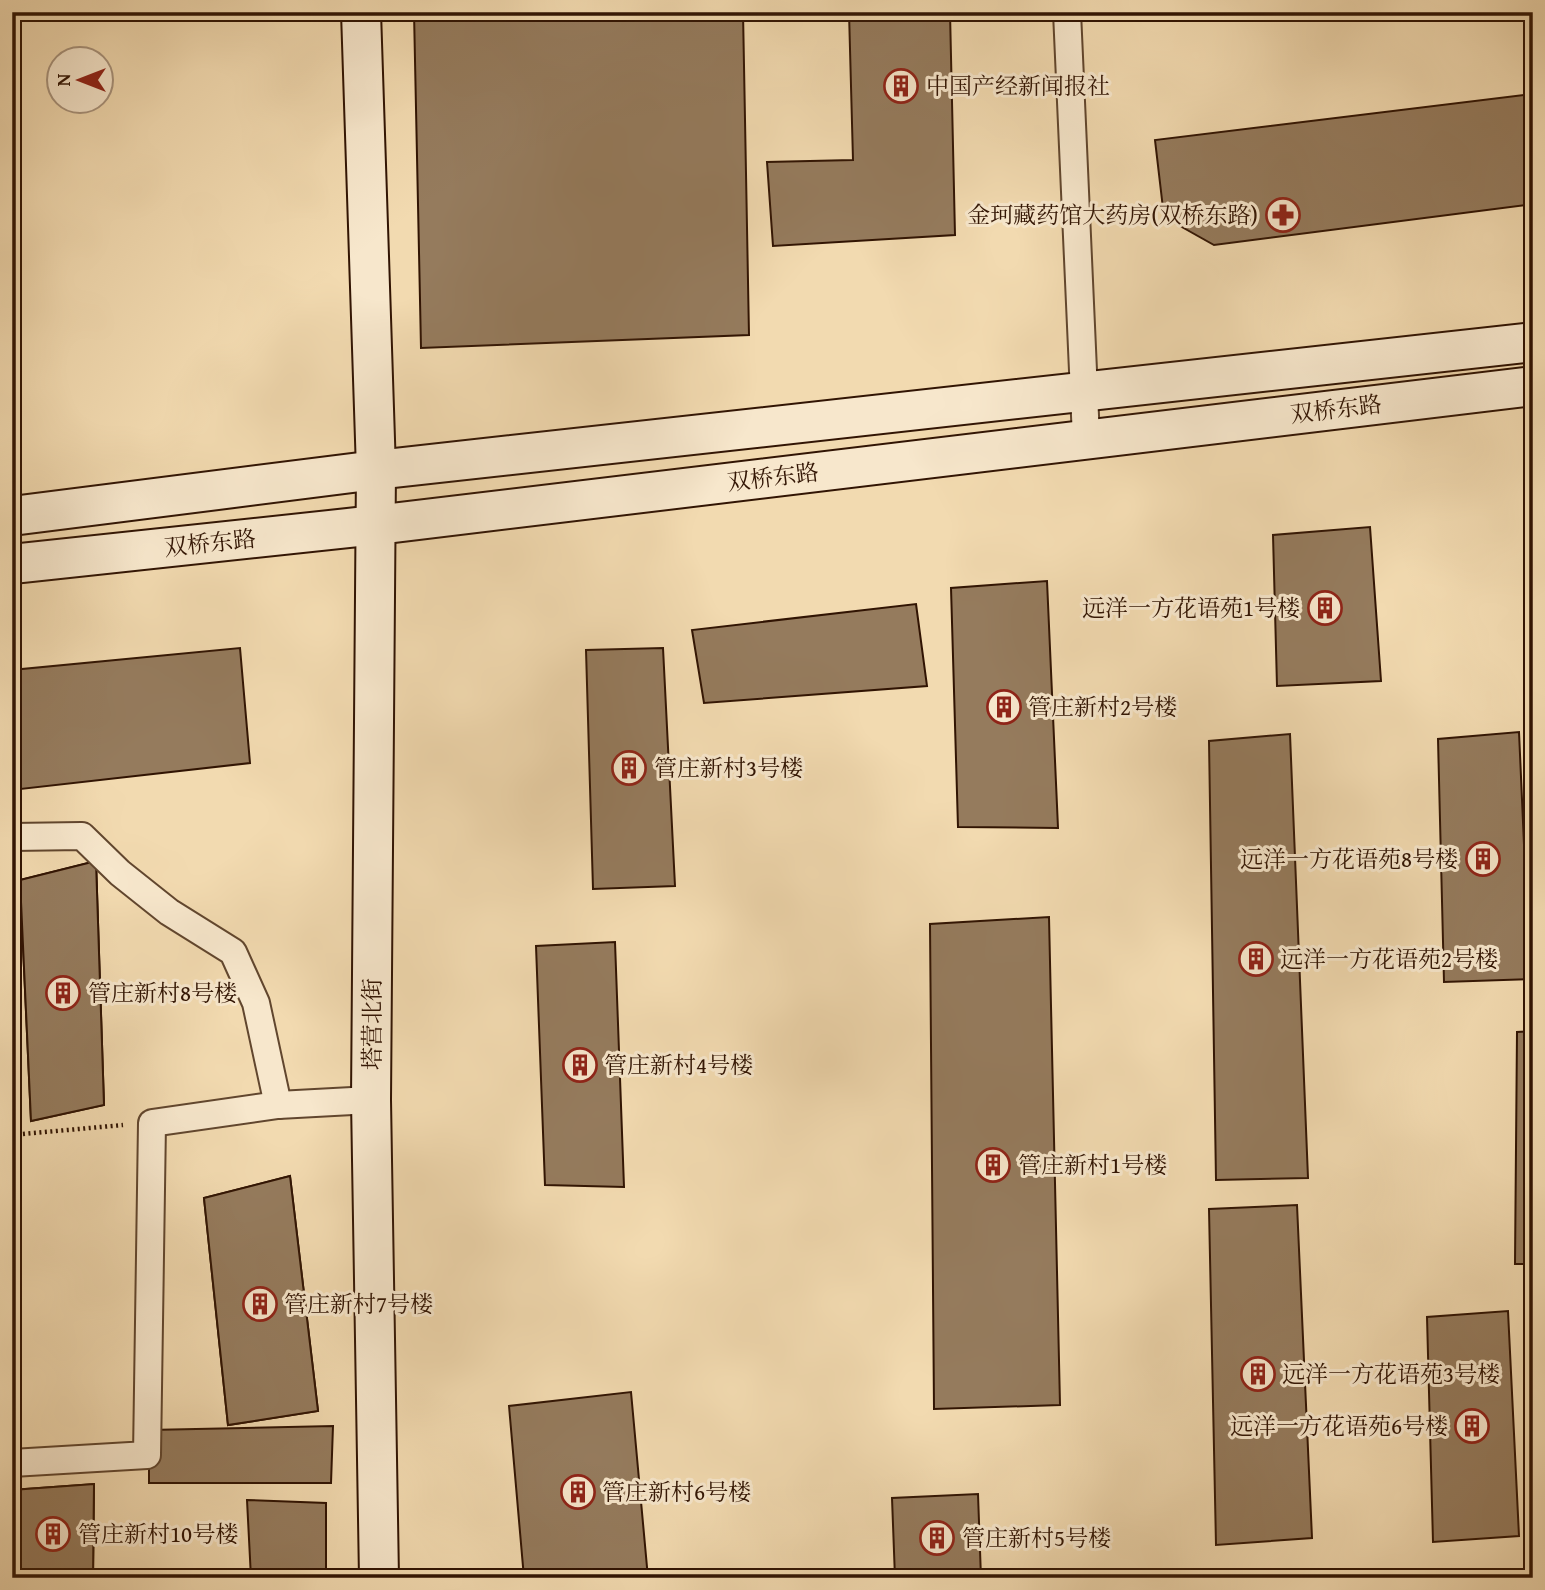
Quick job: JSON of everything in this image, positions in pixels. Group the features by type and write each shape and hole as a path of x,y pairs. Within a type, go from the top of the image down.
{"street":[{"name":"塔营北街","path":"360,12 376,470 371,1100 379,1578"},
{"path":"1068,12 1086,439"},
{"name":"双桥东路","path":"12,516 376,470 1533,342"},
{"name":"双桥东路","path":"12,564 376,525 1533,386"},
{"path":"12,837 82,836 120,873 169,912 233,951 257,1003 278,1105"},
{"path":"12,1463 147,1455 152,1123 278,1105 371,1100"}],"path":[{"path":"12,1135 152,1123"}],"building":[{"path":"414,12 743,12 749,335 421,348"},
{"name":"中国产经新闻报社","path":"849,12 950,12 955,235 773,246 767,162 853,160"},
{"path":"1533,94 1533,204 1214,245 1164,217 1155,140"},
{"name":"远洋一方花语苑1号楼","path":"1370,527 1381,681 1277,686 1273,535"},
{"name":"管庄新村2号楼","path":"1047,581 1058,828 958,827 951,588"},
{"path":"916,604 927,686 704,703 692,630"},
{"path":"240,648 250,763 12,790 12,670"},
{"name":"管庄新村3号楼","path":"663,648 675,886 593,889 586,650"},
{"name":"远洋一方花语苑8号楼","path":"1519,732 1530,979 1444,982 1438,739"},
{"name":"远洋一方花语苑2号楼","path":"1290,734 1308,1178 1216,1180 1209,741"},
{"name":"管庄新村8号楼","path":"96,861 104,1105 31,1121 20,880"},
{"name":"管庄新村8号楼","path":"96,861 104,1105 31,1121 20,880"},
{"name":"管庄新村1号楼","path":"1049,917 1060,1405 934,1409 930,924"},
{"name":"管庄新村4号楼","path":"615,942 624,1187 545,1185 536,946"},
{"path":"1533,1031 1533,1264 1515,1264 1517,1032"},
{"name":"管庄新村7号楼","path":"290,1176 318,1411 228,1425 204,1198"},
{"name":"管庄新村7号楼","path":"290,1176 318,1411 228,1425 204,1198"},
{"name":"远洋一方花语苑3号楼","path":"1297,1205 1312,1538 1216,1545 1209,1209"},
{"name":"远洋一方花语苑6号楼","path":"1508,1311 1519,1536 1433,1542 1427,1317"},
{"name":"管庄新村6号楼","path":"631,1392 648,1578 524,1578 509,1406"},
{"path":"333,1426 331,1483 149,1483 149,1430"},
{"name":"管庄新村10号楼","path":"94,1484 93,1578 12,1578 12,1490"},
{"name":"管庄新村10号楼","path":"94,1484 93,1578 12,1578 12,1490"},
{"name":"管庄新村5号楼","path":"978,1494 981,1578 895,1578 892,1498"},
{"path":"247,1500 326,1503 326,1578 251,1578"},
{"path":"1409,1573 1499,1576 1499,1578 1409,1578"}],"place":[{"name":"中国产经新闻报社","path":"901,86"},
{"name":"金珂藏药馆大药房(双桥东路)","path":"1283,215"},
{"name":"远洋一方花语苑1号楼","path":"1325,608"},
{"name":"管庄新村2号楼","path":"1004,707"},
{"name":"管庄新村3号楼","path":"629,768"},
{"name":"远洋一方花语苑8号楼","path":"1483,859"},
{"name":"远洋一方花语苑2号楼","path":"1256,959"},
{"name":"管庄新村8号楼","path":"63,993"},
{"name":"管庄新村4号楼","path":"580,1065"},
{"name":"管庄新村1号楼","path":"993,1165"},
{"name":"管庄新村7号楼","path":"260,1304"},
{"name":"远洋一方花语苑3号楼","path":"1258,1374"},
{"name":"远洋一方花语苑6号楼","path":"1472,1426"},
{"name":"管庄新村6号楼","path":"578,1492"},
{"name":"管庄新村10号楼","path":"53,1534"},
{"name":"管庄新村5号楼","path":"937,1538"}]}
